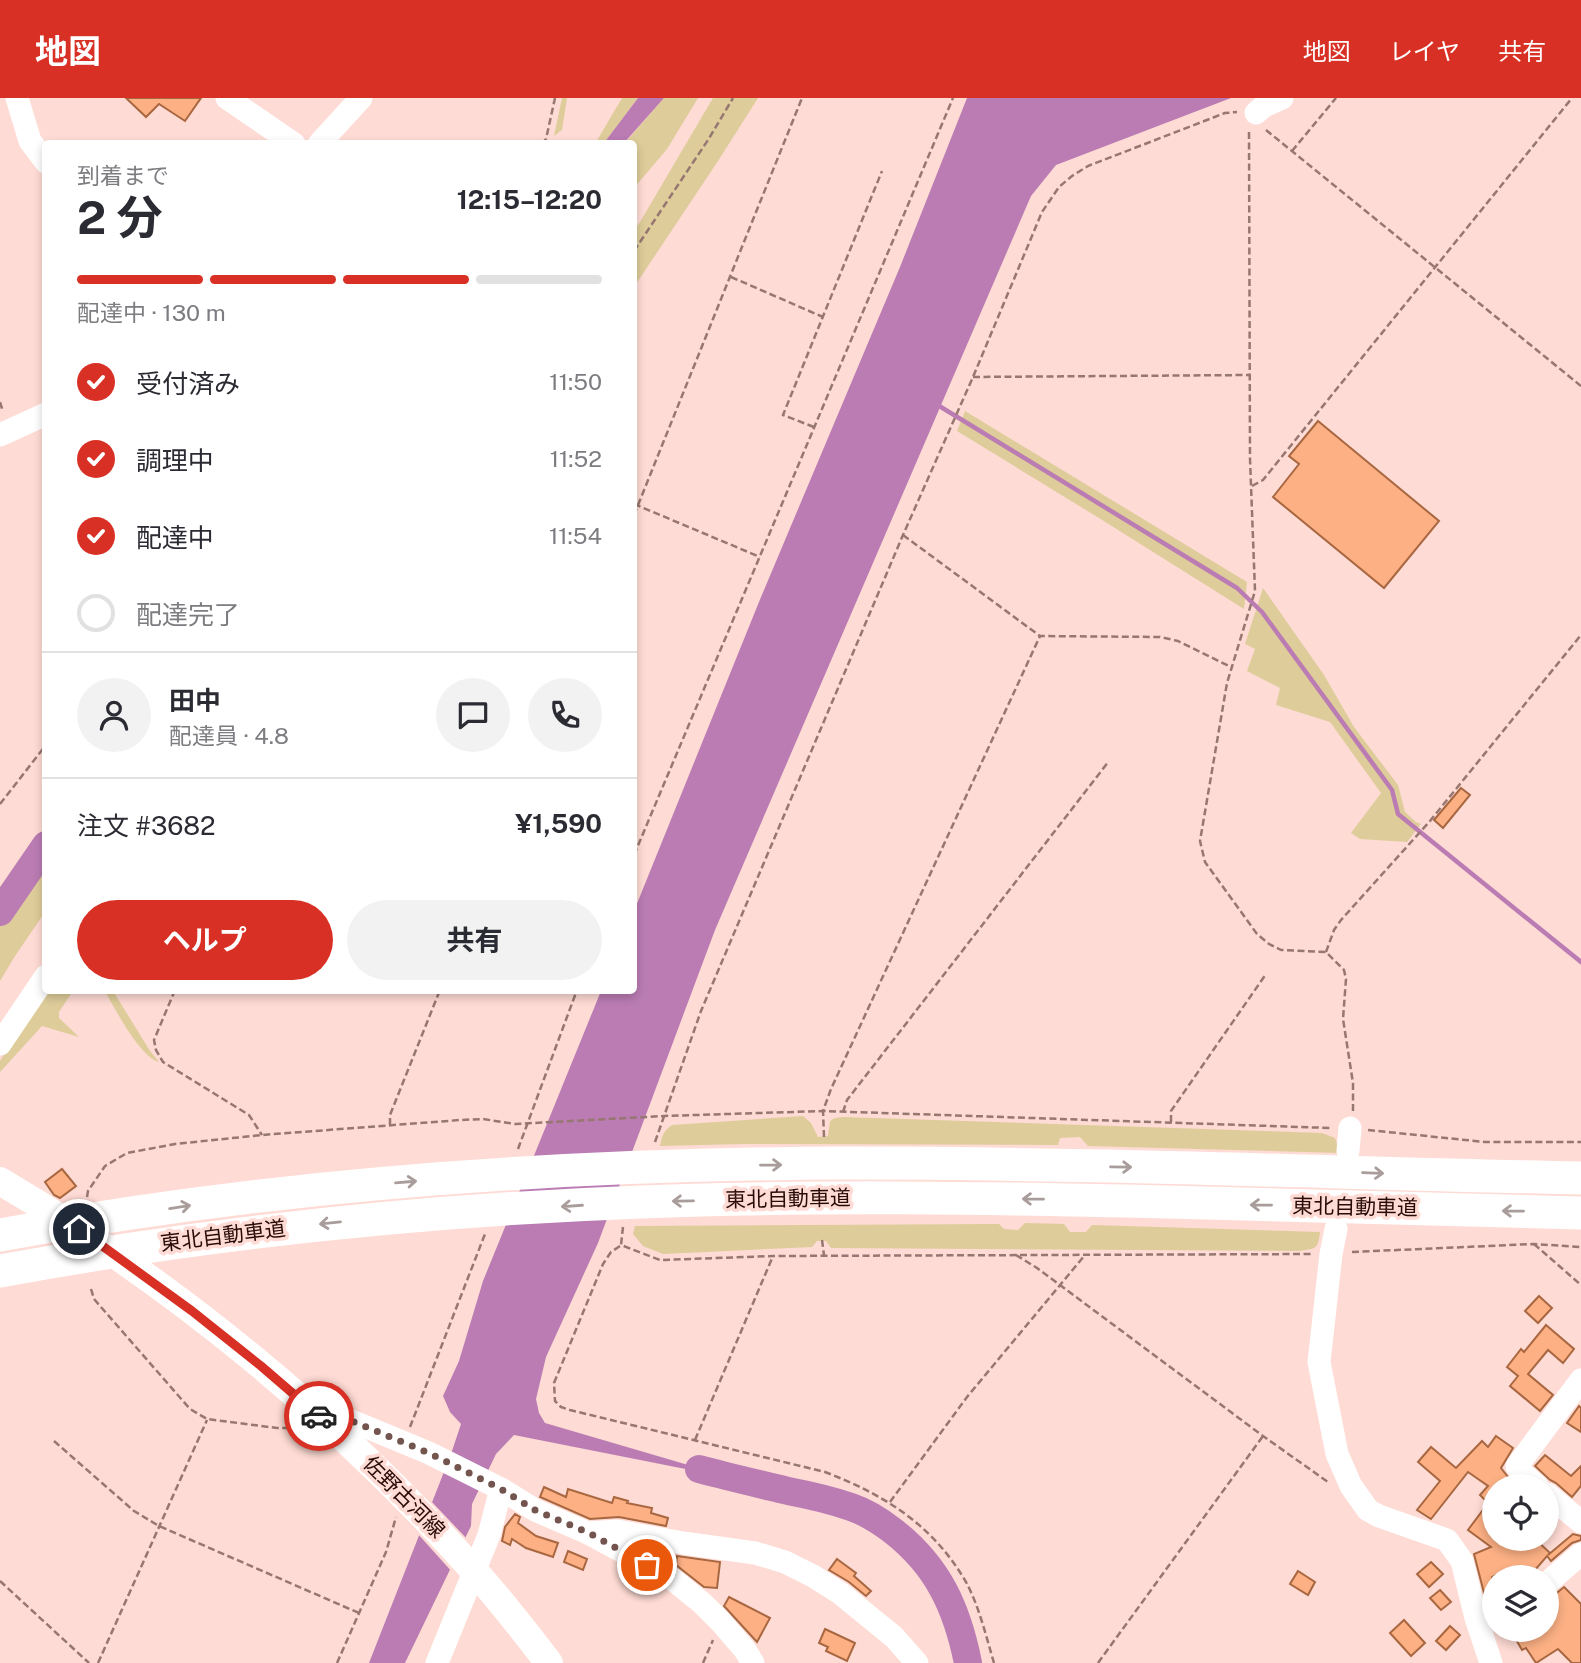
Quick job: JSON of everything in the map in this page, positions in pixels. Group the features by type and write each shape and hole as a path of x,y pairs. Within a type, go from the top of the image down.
{"highway":[{"name":"東北自動車道","path":"0,1235 221,1201 653,1158 1581,1178"},
{"name":"東北自動車道","path":"0,1271 238,1233 355,1221 471,1212 633,1211 849,1197 1003,1198 1581,1213"}],"main road":[{"name":"佐野古河線","path":"0,1181 79,1229 192,1311 324,1421 407,1500 470,1566 549,1663"}],"street":[{"path":"17,98 30,141 42,157"},
{"path":"227,98 288,140"},
{"path":"322,140 361,98"},
{"path":"1251,120 1264,106 1282,98"},
{"path":"0,435 42,416"},
{"path":"0,1044 42,982"},
{"path":"1336,1230 1319,1362 1337,1454 1351,1486 1368,1510 1447,1540 1462,1561 1482,1607"},
{"path":"1523,1474 1517,1466 1581,1380"},
{"path":"324,1421 347,1419 429,1453 501,1489 535,1510 589,1533 671,1578 721,1622 753,1663"},
{"path":"437,1663 470,1566 489,1535 501,1489"},
{"path":"1559,1504 1581,1522"},
{"path":"589,1533 617,1531 755,1553 785,1562 840,1593 894,1637 917,1663"},
{"path":"1559,1573 1581,1554"},
{"path":"1488,1642 1491,1663"}],"path":[{"path":"545,140 555,98"},
{"path":"637,247 733,98"},
{"path":"637,502 802,98"},
{"path":"637,848 953,98"},
{"path":"1292,152 1336,98"},
{"path":"1252,486 1263,480 1572,98"},
{"path":"653,1158 664,1116 701,1011 902,535 973,377 1042,212 1059,187 1072,176 1087,166 1225,113 1251,120 1581,386"},
{"path":"1251,120 1250,459 1255,592 1227,683 1200,841 1205,862 1258,934 1269,944 1282,950 1326,953 1344,970 1346,979 1343,1019 1353,1083 1349,1139"},
{"path":"814,427 783,415 882,171"},
{"path":"731,277 823,317"},
{"path":"973,377 1250,374"},
{"path":"637,504 760,557"},
{"path":"902,535 1040,636 1160,637 1178,641 1231,668"},
{"path":"1326,953 1334,930 1341,920 1430,821 1581,635"},
{"path":"824,1137 823,1111 831,1089 1040,636"},
{"path":"0,804 42,750"},
{"path":"842,1112 846,1100 1109,761"},
{"path":"1171,1122 1171,1111 1266,974"},
{"path":"173,994 154,1040 156,1051 163,1062 249,1115 262,1135"},
{"path":"390,1125 390,1115 438,994"},
{"path":"79,1229 88,1191 105,1166 127,1153 175,1144 262,1135 471,1119 515,1124 650,1116 823,1111 1171,1122 1349,1139 1581,1142"},
{"path":"621,1245 621,1231 633,1211"},
{"path":"822,1241 824,1255"},
{"path":"621,1245 660,1260 773,1255 1331,1254 1534,1244 1581,1247"},
{"path":"1534,1244 1581,1285"},
{"path":"621,1245 611,1252 603,1264 554,1383 555,1402 570,1410 825,1472 890,1503 933,1539 966,1582 994,1663"},
{"path":"695,1441 773,1255"},
{"path":"1016,1255 1329,1483 1351,1486"},
{"path":"890,1503 967,1396 1085,1255"},
{"path":"91,1289 94,1299 190,1409 207,1419 276,1428 303,1428 324,1421"},
{"path":"98,1663 207,1419"},
{"path":"1098,1663 1263,1436"},
{"path":"54,1441 134,1511 159,1526 359,1613"},
{"path":"337,1663 386,1552 394,1522 407,1500"},
{"path":"0,1581 89,1663"}],"shaded area":[{"path":"562,98 567,98 562,130 554,136"},
{"path":"622,98 638,98 606,140 597,140"},
{"path":"638,98 664,98 627,140 606,140"},
{"path":"664,98 698,98 667,149 637,184 637,140 627,140"},
{"path":"713,98 758,98 637,282 637,226"},
{"path":"967,98 1231,98 1056,165 1031,196 715,930 598,1243 546,1357 536,1399 539,1413 545,1423 736,1479 514,1435 496,1454 472,1504 471,1526 405,1663 369,1663 461,1424 450,1412 443,1396 459,1361 483,1281 600,994 637,994 637,904 761,597 900,267"},
{"path":"965,411 1247,582 1244,609 957,431"},
{"path":"1263,588 1324,675 1354,727 1398,785 1405,812 1421,824 1407,842 1360,839 1351,833 1381,793 1330,722 1276,705 1280,688 1247,671 1255,649 1245,644"},
{"path":"42,831 42,916 0,981 0,887"},
{"path":"71,994 59,1012 59,1018 79,1037 42,1026 0,1072 0,1061 39,995"},
{"path":"107,994 115,994 159,1062 144,1051 121,1020"},
{"path":"803,1116 811,1123 818,1137 828,1136 830,1121 843,1117 1322,1133 1335,1138 1340,1153 1088,1146 1080,1137 1060,1138 1058,1145 660,1146 663,1134 672,1125"},
{"path":"1025,1223 1064,1224 1070,1232 1086,1232 1092,1225 1320,1232 1316,1247 1300,1251 831,1248 826,1241 817,1241 812,1247 663,1254 643,1246 633,1234 635,1226 999,1224 1004,1229 1018,1230"}],"pier":[{"path":"430,1500 468,1540 453,1573 417,1533"}],"building":[{"path":"126,98 201,98 185,121 159,104 146,117"},
{"path":"1318,421 1439,521 1384,588 1273,497 1299,464 1289,456"},
{"path":"1461,788 1470,795 1443,828 1434,820"},
{"path":"62,1169 76,1186 60,1198 54,1195 45,1182"},
{"path":"1539,1296 1552,1308 1538,1323 1525,1311"},
{"path":"1546,1325 1574,1349 1563,1363 1548,1350 1528,1374 1553,1395 1540,1411 1510,1386 1518,1376 1507,1367 1521,1349 1524,1352"},
{"path":"1579,1406 1581,1408 1581,1432 1567,1423"},
{"path":"1496,1436 1513,1448 1501,1468 1506,1474 1482,1474 1482,1482 1468,1472 1431,1519 1417,1510 1440,1481 1418,1462 1431,1447 1456,1468 1482,1441 1488,1447"},
{"path":"1545,1455 1571,1476 1581,1466 1581,1486 1572,1497 1559,1486 1559,1474 1544,1474 1535,1466"},
{"path":"544,1487 566,1497 568,1489 612,1503 614,1497 628,1501 627,1503 652,1508 651,1513 668,1518 666,1526 619,1517 590,1519 540,1497"},
{"path":"1482,1511 1482,1540 1468,1530"},
{"path":"515,1514 520,1517 518,1523 536,1536 558,1543 553,1557 526,1548 512,1539 510,1545 502,1541 505,1527"},
{"path":"1573,1534 1581,1536 1581,1540 1572,1543 1551,1561 1547,1556 1539,1565 1482,1565 1482,1585 1474,1554 1482,1551 1548,1551 1548,1555 1553,1551 1559,1551 1559,1546"},
{"path":"568,1551 587,1559 583,1570 564,1562"},
{"path":"677,1556 720,1562 717,1588 704,1587 676,1565"},
{"path":"837,1559 856,1573 854,1576 871,1591 866,1596 829,1570"},
{"path":"1431,1562 1443,1574 1429,1587 1417,1574"},
{"path":"1298,1571 1315,1582 1308,1595 1290,1584"},
{"path":"1564,1587 1581,1604 1581,1663 1572,1663 1558,1649 1536,1663 1526,1648 1522,1650 1517,1642 1559,1642 1559,1591"},
{"path":"1440,1590 1451,1602 1441,1610 1430,1598"},
{"path":"729,1597 770,1618 757,1642 724,1606"},
{"path":"1404,1620 1425,1643 1411,1656 1390,1633"},
{"path":"1450,1626 1460,1635 1446,1650 1436,1641"},
{"path":"825,1629 855,1643 847,1661 826,1651 828,1647 819,1643"}],"waterway":[{"path":"936,404 1237,588 1262,612 1392,790 1398,814 1581,962"},
{"path":"0,912 42,851"},
{"path":"699,1469 843,1504 888,1527 909,1544 934,1574 958,1624 968,1663"}],"way so far":[{"path":"319,1416 324,1421 347,1419 429,1453 501,1489 535,1510 589,1533 647,1565"}],"route":[{"path":"79,1229 192,1311 319,1416"}]}
